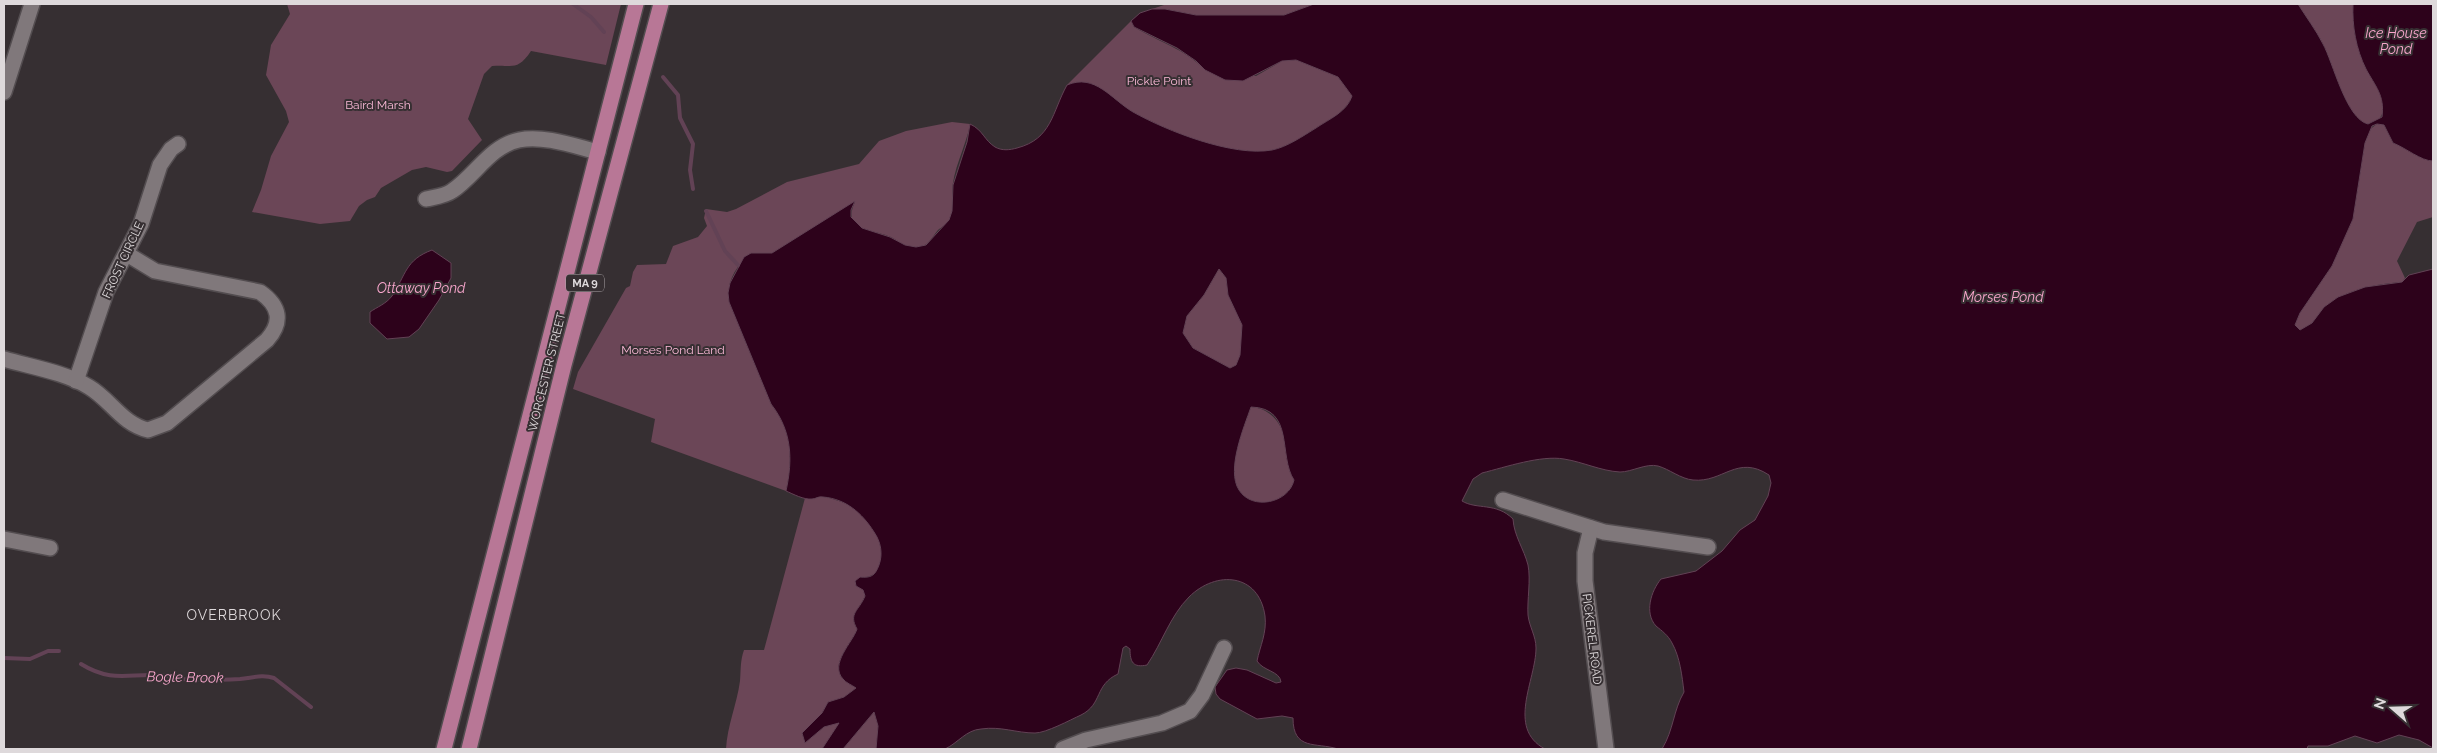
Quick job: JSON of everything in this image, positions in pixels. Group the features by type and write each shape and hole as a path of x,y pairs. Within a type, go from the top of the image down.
{"highway":[{"name":"WORCESTER STREET","path":"444,749 636,4"},
{"name":"WORCESTER STREET","path":"469,749 564,365 661,4"}],"street":[{"path":"4,92 32,4"},
{"path":"426,199 450,193 461,185 486,159 508,143 518,140 539,140 598,152"},
{"name":"FROST CIRCLE","path":"76,381 106,292 127,254 148,206 160,165 171,149 178,144"},
{"path":"4,359 76,381 98,393 121,415 138,427 148,430 158,428 167,423 267,340 278,324 279,315 276,307 269,298 260,292 155,271 127,254"},
{"path":"1503,500 1591,528 1629,537 1708,547"},
{"name":"PICKEREL ROAD","path":"1591,528 1585,553 1585,581 1606,749"},
{"path":"4,539 50,548"},
{"path":"1063,749 1086,740 1162,723 1181,716 1197,704 1224,648"}],"green space":[{"name":"Baird Marsh","path":"287,4 621,4 606,65 531,51 522,62 514,66 492,66 484,74 468,119 482,140 452,171 447,172 426,167 412,170 381,188 375,197 359,206 350,221 320,224 252,212 271,156 289,122 286,111 266,75 271,45 290,14"},
{"path":"1167,4 1314,4 1284,15 1196,15 1165,9 1152,9"},
{"path":"2298,4 2353,4 2354,28 2360,53 2382,100 2383,107 2379,119 2368,124 2360,120 2353,112 2341,89 2323,44"},
{"name":"Pickle Point","path":"1131,21 1134,27 1180,51 1205,70 1256,76 1282,61 1296,60 1338,77 1352,96 1337,115 1295,141 1278,149 1239,150 1201,141 1164,127 1133,112 1094,86 1085,83 1067,85"},
{"name":"Morses Pond Land","path":"952,122 970,124 954,176 952,214 947,223 926,244 919,247 908,246 891,237 861,227 852,219 855,202 772,253 751,253 733,274 728,294 729,302 771,404 778,414 787,435 790,468 786,491 651,442 655,419 573,389 578,372 626,288 630,286 633,272 637,265 666,264 673,246 698,237 707,226 704,218 706,209 727,212 736,209 787,182 859,164 879,141 906,131"},
{"path":"2377,124 2384,125 2393,143 2433,161 2433,217 2417,222 2397,261 2405,278 2402,282 2369,287 2345,294 2333,301 2309,325 2300,330 2295,325 2300,313 2332,266 2353,219 2365,143 2369,130"},
{"path":"1219,269 1226,278 1228,295 1243,325 1240,355 1236,365 1230,368 1193,348 1183,333 1187,316 1204,295"},
{"path":"1251,407 1263,410 1279,424 1284,434 1290,457 1294,480 1291,488 1278,499 1270,502 1252,501 1245,497 1235,481 1235,460"},
{"path":"821,496 844,503 857,510 870,524 880,542 882,555 877,571 873,575 860,577 865,596 854,616 857,629 840,660 839,673 843,679 856,688 844,697 828,702 822,713 802,733 805,743 824,727 840,722 822,749 726,749 728,732 739,690 744,650 764,650 805,498 811,499"},
{"path":"874,712 878,726 876,749 843,749"}],"water":[{"name":"Morses Pond","path":"1314,4 2298,4 2323,44 2341,89 2353,112 2360,120 2368,124 2382,117 2383,109 2381,97 2366,69 2357,45 2353,21 2353,4 2433,4 2433,161 2424,159 2393,143 2384,125 2377,124 2372,126 2365,143 2353,219 2332,266 2300,313 2295,325 2300,330 2312,323 2324,307 2338,297 2365,287 2402,282 2409,275 2433,269 2433,748 2419,740 2399,735 2377,743 2355,736 2328,746 2308,746 2307,749 1662,749 1684,692 1675,648 1665,633 1652,621 1650,615 1650,602 1654,590 1661,579 1696,571 1722,551 1740,530 1755,520 1768,496 1771,483 1769,475 1758,469 1748,467 1739,468 1713,478 1693,480 1653,465 1620,472 1555,458 1523,462 1482,473 1473,479 1462,501 1468,504 1500,510 1513,519 1515,531 1528,565 1528,615 1536,648 1525,716 1527,729 1533,740 1545,749 1338,749 1314,745 1301,740 1294,729 1293,718 1282,716 1257,719 1220,699 1216,694 1215,687 1227,670 1236,668 1247,670 1276,683 1281,682 1278,675 1263,667 1257,661 1265,628 1265,616 1261,602 1254,591 1245,584 1235,580 1211,583 1200,588 1189,597 1171,621 1147,665 1135,665 1132,661 1130,649 1126,646 1123,648 1118,674 1110,678 1105,684 1093,706 1081,715 1051,729 1035,733 995,728 976,730 966,734 945,749 940,750 876,749 878,726 874,712 843,749 822,749 839,723 824,727 805,743 802,733 822,713 828,702 844,697 856,688 847,683 839,673 840,660 857,629 854,615 865,596 863,590 856,586 855,581 860,577 872,576 876,572 881,557 881,548 869,525 853,508 831,498 806,499 786,491 790,468 787,435 778,414 771,404 729,302 730,283 744,257 751,253 772,253 855,201 851,210 851,217 862,228 890,237 905,245 916,247 926,245 949,220 952,211 953,185 967,142 970,124 978,129 991,144 1003,150 1029,144 1050,123 1067,85 1077,82 1086,82 1094,85 1133,112 1164,127 1201,141 1239,150 1272,150 1283,146 1332,118 1350,102 1352,96 1338,77 1296,60 1282,61 1243,81 1225,80 1205,70 1196,61 1177,48 1134,27 1131,21 1140,13 1152,9 1165,9 1196,15 1284,15","holes":["1219,269 1226,278 1228,295 1242,325 1240,355 1236,365 1230,368 1193,348 1183,333 1187,316 1204,295","1251,407 1265,409 1274,415 1280,424 1289,470 1294,480 1291,488 1285,494 1270,502 1252,501 1245,497 1235,482 1235,460"]},
{"name":"Ottaway Pond","path":"432,250 451,263 451,278 439,300 419,329 409,337 387,339 370,323 370,312 390,299 407,269 416,258"}],"waterway":[{"path":"573,4 591,17 604,32"},
{"path":"663,77 678,95 680,118 693,144 690,170 693,189"},
{"path":"706,211 725,251 738,265"},
{"name":"Bogle Brook","path":"4,658 30,659 48,651 59,651"},
{"name":"Bogle Brook","path":"81,664 93,670 114,676 155,675 203,680 270,677 274,678 311,707"}],"district":[{"name":"OVERBROOK","path":"234,615"}],"water label":[{"name":"Ice House Pond","path":"2396,42"}]}
